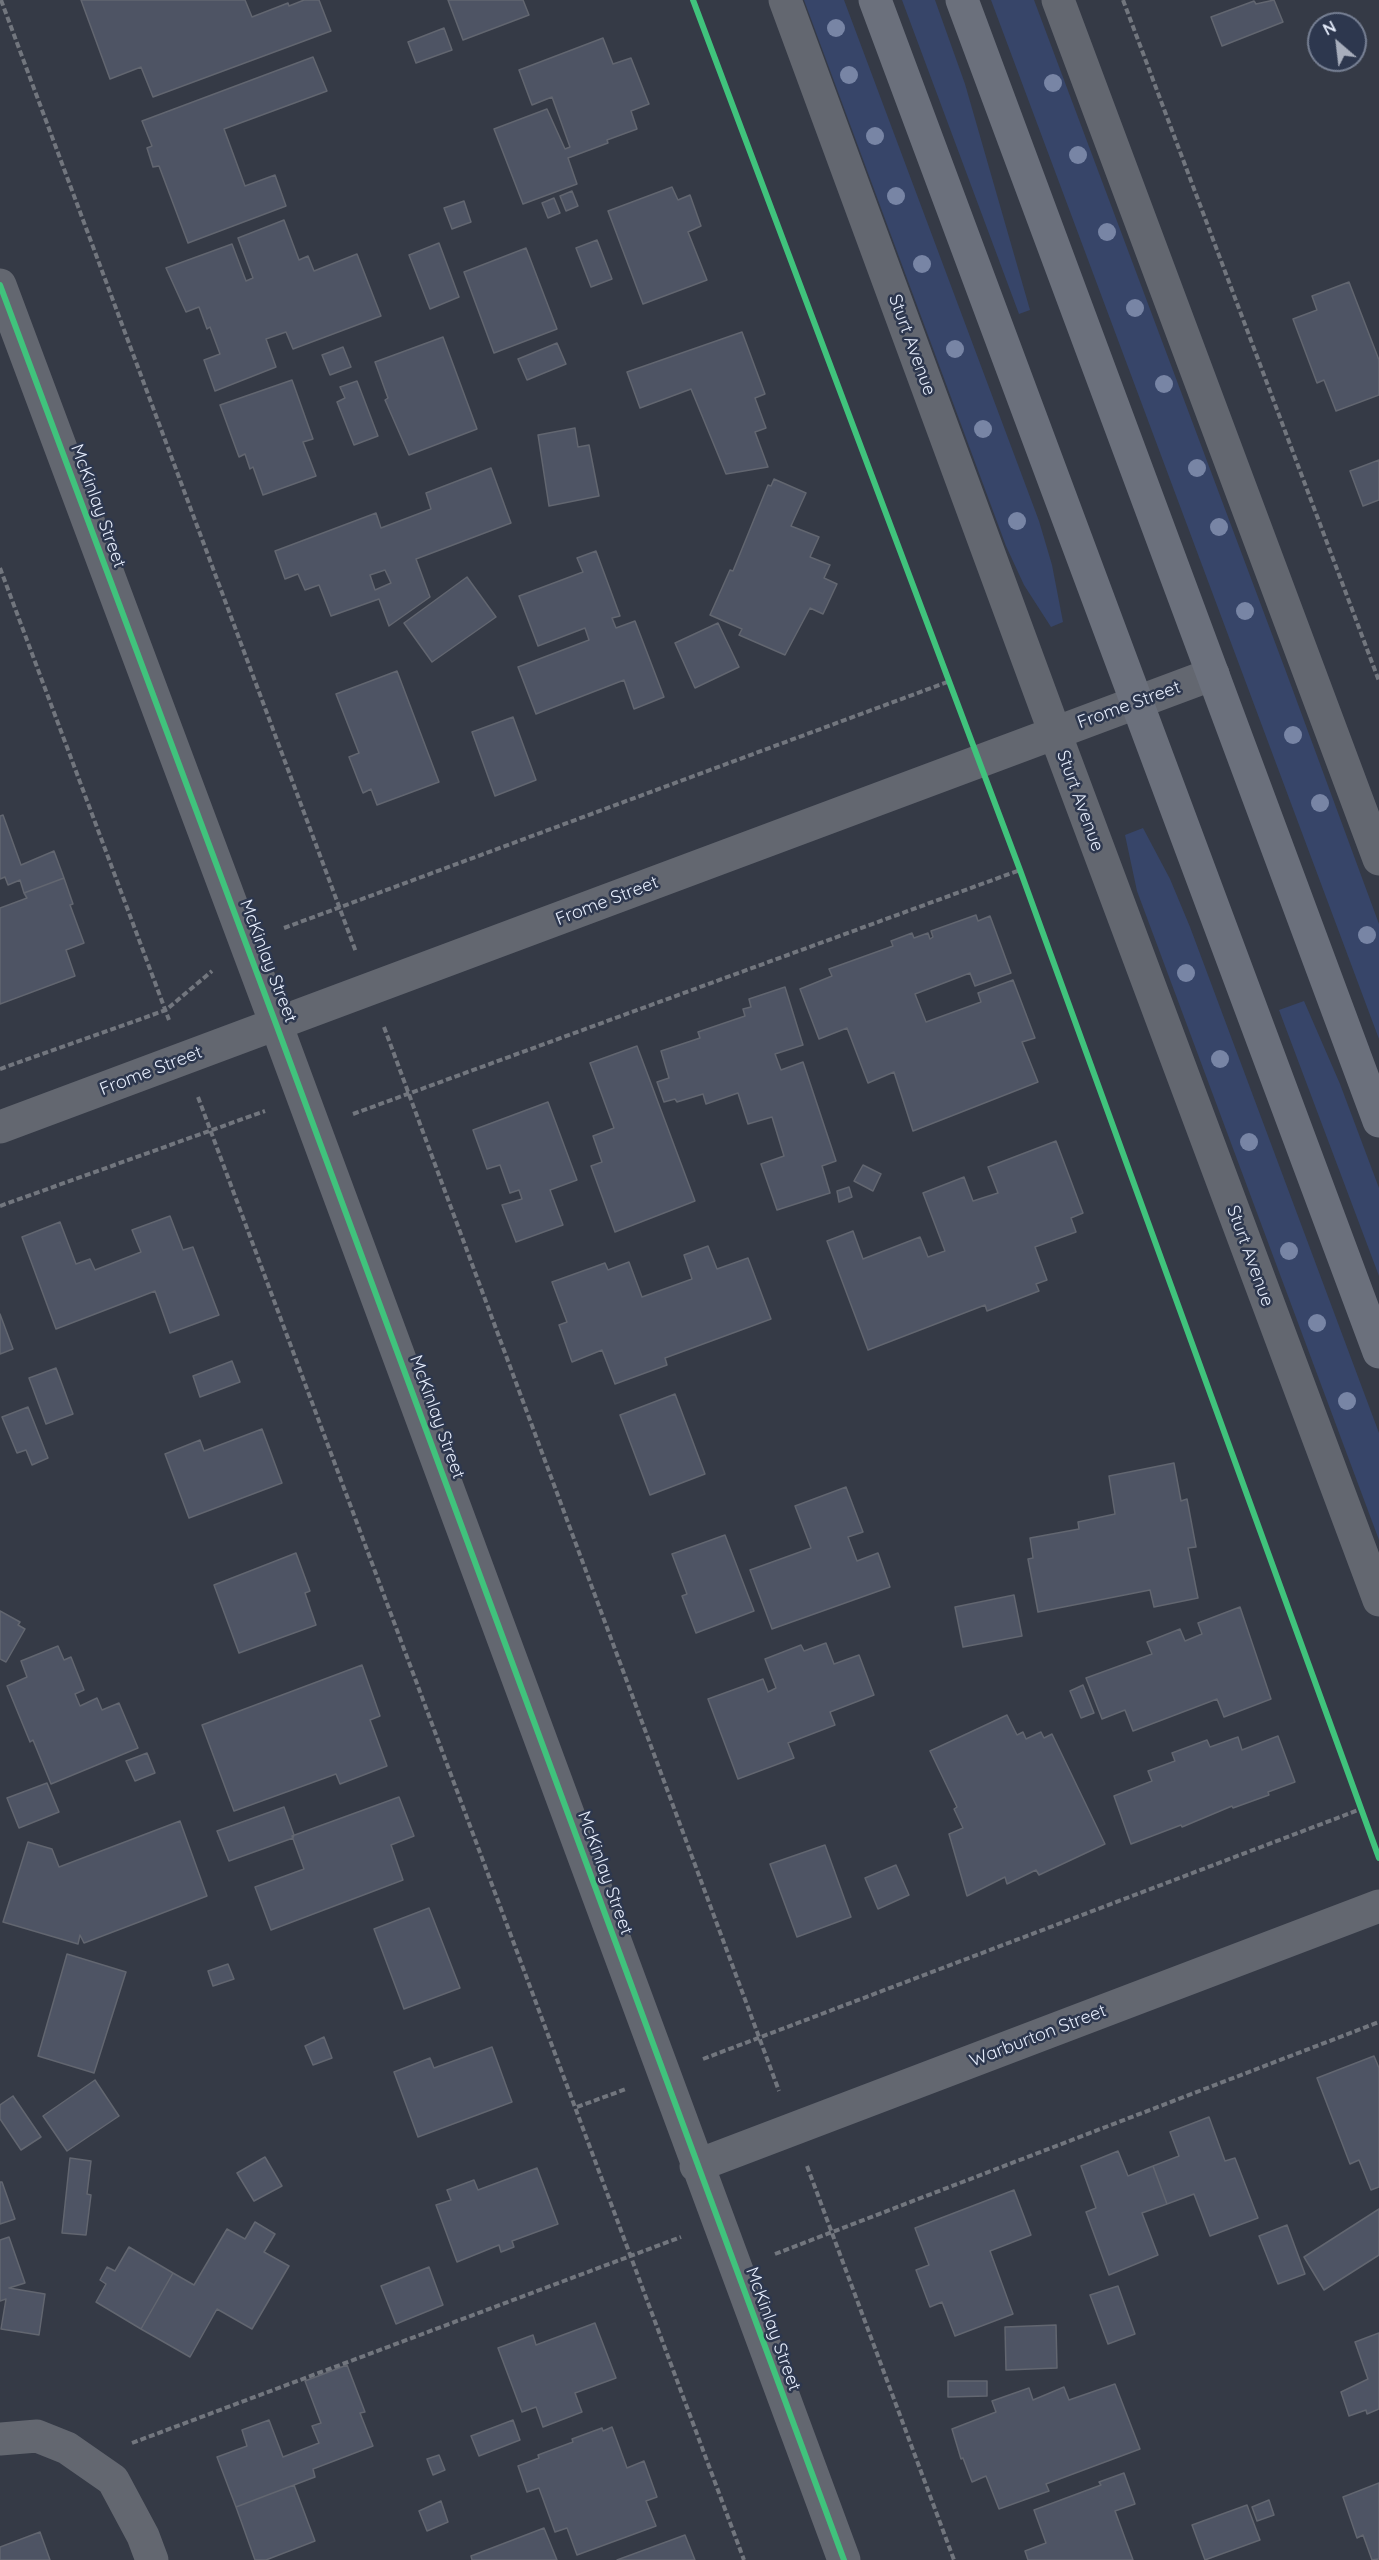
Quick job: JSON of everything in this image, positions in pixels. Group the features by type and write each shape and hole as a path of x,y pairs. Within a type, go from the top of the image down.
{"main road":[{"path":"875,0 1379,1352"},
{"path":"962,0 1379,1121"}],"street":[{"name":"Sturt Avenue","path":"785,0 1055,733 1379,1600"},
{"path":"1058,0 1379,859"},
{"name":"McKinlay Street","path":"0,285 276,1024 843,2560"},
{"name":"Frome Street","path":"0,1127 1213,674"},
{"name":"Warburton Street","path":"696,2166 1379,1906"},
{"path":"0,2439 37,2436 67,2448 113,2480 143,2536 152,2560"}],"path":[{"path":"1,0 954,2560"},
{"path":"1124,0 1379,681"},
{"path":"0,568 577,2107 744,2560"},
{"path":"946,669 954,691"},
{"path":"0,1069 166,1010 245,944 339,907 950,681"},
{"path":"1016,859 1024,881"},
{"path":"314,1128 1020,870"},
{"path":"0,1206 303,1097"},
{"path":"1357,1798 1365,1819"},
{"path":"577,2107 1361,1809"},
{"path":"735,2269 1379,2022"},
{"path":"87,2460 718,2222"}],"shaded area":[{"path":"804,0 844,0 1039,521 1052,565 1063,622 1051,627 1024,585 1006,546"},
{"path":"902,0 935,0 965,84 1030,310 1019,314"},
{"path":"991,0 1034,0 1285,669 1379,924 1379,1039"},
{"path":"1143,828 1170,879 1190,927 1379,1433 1379,1540 1137,891 1125,835"},
{"path":"1304,1001 1340,1084 1379,1188 1379,1276 1279,1010"}],"building":[{"path":"81,0 245,0 252,17 288,3 289,6 304,0 319,0 331,31 153,97 141,67 110,79"},
{"path":"448,0 523,0 529,15 463,40"},
{"path":"1274,0 1283,22 1222,46 1211,17 1254,1 1256,4"},
{"path":"444,28 452,50 416,63 408,42"},
{"path":"603,38 613,64 631,58 649,104 631,111 637,129 568,158 577,184 523,204 494,129 547,109 565,149 570,147 552,97 532,105 519,70"},
{"path":"313,57 327,91 224,129 245,186 275,175 286,206 188,243 159,166 153,167 147,148 152,146 142,121"},
{"path":"672,187 678,200 690,195 701,226 688,232 707,280 643,304 608,211"},
{"path":"572,191 578,206 566,211 560,196"},
{"path":"554,198 560,213 548,218 542,203"},
{"path":"464,201 471,222 452,229 444,208"},
{"path":"284,220 299,260 308,256 314,271 357,254 381,316 293,349 286,332 266,339 276,367 215,391 204,360 220,354 210,327 207,329 199,307 186,312 166,268 232,244 246,281 253,278 238,238"},
{"path":"597,240 612,279 591,287 576,248"},
{"path":"439,243 459,297 430,309 409,255"},
{"path":"526,248 557,329 494,353 464,272"},
{"path":"1349,282 1379,360 1379,395 1336,411 1324,380 1317,383 1293,319 1317,310 1312,296"},
{"path":"742,332 765,394 755,398 766,428 755,432 768,467 726,474 691,389 640,408 627,372"},
{"path":"443,337 477,429 409,455 385,400 388,398 375,362"},
{"path":"557,343 566,364 527,380 518,359"},
{"path":"343,347 351,367 330,375 322,355"},
{"path":"292,380 313,439 303,442 316,476 263,495 253,467 250,469 245,454 239,457 220,405"},
{"path":"357,381 378,436 354,445 337,402 345,398 340,387"},
{"path":"575,428 578,447 589,445 599,496 549,506 538,435"},
{"path":"1379,460 1379,500 1363,506 1350,471"},
{"path":"491,468 511,523 416,559 430,597 389,626 379,599 331,616 319,585 305,590 298,574 285,579 275,551 376,513 381,528 431,509 426,493","holes":["385,570 391,583 375,590 370,575"]},
{"path":"774,479 806,493 791,526 819,537 810,557 830,565 824,578 837,584 823,614 810,608 785,655 739,635 742,629 710,615 730,570 733,571 768,485 771,486"},
{"path":"596,551 620,616 612,618 616,628 635,621 664,697 634,709 624,680 536,714 518,667 589,640 585,628 538,646 519,596 583,572 577,558"},
{"path":"467,577 496,617 432,662 404,623"},
{"path":"718,623 739,667 695,688 675,643"},
{"path":"397,671 439,782 377,805 371,789 363,793 349,757 359,753 336,694"},
{"path":"513,717 536,780 495,796 472,732"},
{"path":"3,815 21,865 54,851 64,878 24,893 20,880 8,885 5,877 0,879 0,816"},
{"path":"64,878 73,904 70,905 84,943 66,950 75,976 0,1004 0,908 27,898 24,893"},
{"path":"976,915 978,921 990,916 1011,973 975,986 970,973 915,994 926,1022 981,1002 978,993 1013,980 1035,1038 1022,1042 1038,1082 913,1131 894,1072 868,1083 847,1028 819,1039 800,989 832,976 829,969 893,946 891,941 912,933 914,938 928,933 930,939 933,937 931,931"},
{"path":"785,987 803,1045 775,1054 781,1070 803,1062 836,1161 822,1166 830,1193 777,1210 761,1164 784,1156 772,1117 748,1124 738,1093 706,1104 703,1094 677,1102 675,1099 664,1102 657,1082 669,1078 661,1051 700,1038 698,1032 745,1016 743,1009 751,1007 749,999"},
{"path":"637,1046 695,1201 615,1232 591,1166 602,1162 593,1136 614,1128 590,1063"},
{"path":"548,1102 577,1180 550,1190 563,1225 516,1242 502,1205 522,1199 519,1190 510,1193 500,1165 487,1169 473,1130"},
{"path":"1056,1141 1083,1213 1071,1218 1076,1232 1035,1247 1047,1280 1036,1284 1039,1291 987,1311 985,1305 868,1350 827,1241 853,1231 863,1259 920,1237 928,1257 945,1251 923,1193 964,1177 973,1201 998,1193 988,1167"},
{"path":"863,1165 881,1174 873,1191 854,1181"},
{"path":"849,1187 852,1197 839,1202 837,1191"},
{"path":"170,1216 183,1250 193,1247 219,1315 170,1333 155,1291 56,1329 22,1237 60,1222 76,1264 90,1259 95,1270 141,1252 132,1230"},
{"path":"708,1246 717,1269 748,1258 771,1319 665,1358 667,1365 615,1384 602,1350 572,1362 559,1325 567,1322 552,1282 605,1263 608,1270 629,1262 642,1297 692,1279 684,1255"},
{"path":"0,1314 13,1349 0,1354"},
{"path":"232,1361 240,1382 200,1397 193,1376"},
{"path":"56,1368 73,1414 46,1424 29,1378"},
{"path":"675,1394 705,1474 650,1495 620,1415"},
{"path":"28,1407 48,1458 32,1465 26,1450 17,1453 2,1417"},
{"path":"262,1429 282,1483 189,1518 165,1454 200,1440 204,1451"},
{"path":"1174,1463 1181,1501 1187,1499 1196,1547 1188,1548 1198,1598 1154,1607 1150,1590 1038,1612 1028,1559 1033,1558 1030,1538 1079,1529 1078,1522 1115,1514 1109,1476"},
{"path":"846,1487 863,1532 848,1537 857,1561 878,1553 890,1587 772,1629 750,1570 811,1548 795,1506"},
{"path":"725,1535 754,1611 696,1633 682,1596 687,1594 672,1554"},
{"path":"296,1553 310,1591 305,1593 316,1625 239,1653 214,1585"},
{"path":"1014,1595 1022,1636 963,1647 955,1607"},
{"path":"1240,1607 1271,1699 1224,1717 1217,1699 1133,1731 1125,1710 1102,1719 1086,1678 1152,1654 1147,1642 1180,1629 1185,1641 1202,1634 1198,1623"},
{"path":"0,1611 20,1622 18,1625 25,1629 6,1662 0,1659"},
{"path":"826,1643 834,1664 859,1655 874,1695 830,1712 835,1725 788,1743 794,1758 738,1779 708,1699 763,1679 768,1692 776,1688 765,1659 801,1645 804,1651"},
{"path":"58,1646 64,1660 71,1657 84,1690 75,1694 80,1706 97,1698 102,1710 119,1703 138,1748 51,1784 33,1740 30,1742 7,1686 27,1677 21,1661"},
{"path":"362,1665 380,1716 370,1720 387,1766 340,1784 336,1774 234,1811 202,1725"},
{"path":"1083,1685 1094,1713 1081,1718 1070,1691"},
{"path":"1007,1715 1017,1735 1023,1732 1026,1739 1041,1732 1044,1738 1052,1734 1105,1844 1039,1875 1036,1870 1007,1884 1005,1877 967,1896 949,1834 963,1828 954,1809 957,1807 930,1751"},
{"path":"1278,1736 1295,1782 1268,1792 1269,1795 1233,1808 1232,1806 1182,1827 1181,1825 1131,1844 1114,1796 1152,1781 1148,1771 1175,1761 1172,1753 1207,1740 1210,1747 1238,1737 1242,1750"},
{"path":"147,1753 155,1773 135,1781 126,1761"},
{"path":"47,1783 59,1812 19,1828 7,1798"},
{"path":"399,1797 414,1836 391,1845 403,1880 271,1930 255,1887 304,1869 292,1836"},
{"path":"284,1807 293,1838 229,1861 217,1831"},
{"path":"180,1821 207,1896 84,1943 80,1935 78,1944 3,1922 28,1842 52,1849 59,1867"},
{"path":"825,1845 851,1917 797,1937 770,1864"},
{"path":"896,1865 909,1895 878,1909 865,1878"},
{"path":"429,1908 460,1988 404,2009 374,1929"},
{"path":"67,1954 126,1972 94,2073 38,2056"},
{"path":"228,1964 234,1979 213,1986 208,1971"},
{"path":"324,2037 332,2058 313,2065 305,2046"},
{"path":"492,2047 512,2102 418,2137 394,2072 430,2058 434,2068"},
{"path":"1374,2056 1379,2068 1379,2187 1371,2190 1359,2160 1350,2164 1317,2078"},
{"path":"95,2080 119,2116 67,2151 43,2116"},
{"path":"13,2096 41,2137 21,2150 0,2119 0,2105"},
{"path":"1209,2117 1225,2161 1235,2158 1258,2218 1210,2236 1194,2194 1167,2204 1153,2166 1179,2156 1170,2132"},
{"path":"1118,2151 1128,2176 1153,2166 1167,2204 1142,2213 1158,2255 1109,2275 1086,2212 1096,2208 1081,2166"},
{"path":"265,2157 282,2186 254,2201 237,2173"},
{"path":"70,2158 91,2161 87,2194 91,2195 86,2235 62,2233"},
{"path":"537,2168 558,2224 512,2241 514,2247 501,2252 499,2245 457,2262 436,2205 451,2200 447,2190 474,2180 478,2190"},
{"path":"0,2182 2,2182 15,2219 0,2224"},
{"path":"1014,2190 1031,2235 990,2251 1013,2314 955,2336 942,2302 930,2307 916,2270 929,2265 915,2228"},
{"path":"1379,2209 1379,2255 1324,2290 1304,2257"},
{"path":"255,2222 275,2234 264,2252 289,2266 252,2329 217,2309 190,2357 141,2329 173,2273 194,2285 227,2229 245,2239"},
{"path":"1287,2225 1305,2274 1278,2284 1259,2236"},
{"path":"9,2237 25,2283 9,2288 45,2294 39,2335 1,2329 6,2299 0,2301 0,2240"},
{"path":"129,2247 173,2273 141,2329 96,2302 106,2284 100,2280 107,2267 115,2271"},
{"path":"429,2267 443,2305 396,2324 381,2286"},
{"path":"1118,2286 1135,2334 1108,2344 1090,2295"},
{"path":"595,2323 616,2378 575,2393 582,2412 543,2427 536,2407 522,2412 498,2348 533,2335 536,2345"},
{"path":"1056,2325 1057,2368 1006,2370 1005,2327"},
{"path":"1379,2333 1379,2409 1367,2414 1366,2410 1349,2416 1341,2392 1368,2379 1355,2342"},
{"path":"347,2365 365,2412 360,2413 373,2446 313,2469 315,2477 236,2507 217,2457 247,2446 242,2430 269,2420 283,2457 319,2443 312,2426 321,2423 305,2381"},
{"path":"948,2381 987,2381 987,2396 948,2397"},
{"path":"1115,2384 1140,2449 1046,2484 1049,2491 999,2509 986,2476 972,2482 963,2458 961,2459 952,2429 996,2412 992,2401 1029,2388 1033,2400 1064,2387 1069,2400"},
{"path":"513,2420 520,2440 479,2456 471,2436"},
{"path":"612,2427 627,2468 644,2461 657,2497 646,2501 656,2526 577,2555 567,2528 555,2532 539,2488 527,2492 518,2466 539,2458 538,2455 573,2442 572,2439 602,2428 603,2431"},
{"path":"439,2455 445,2470 433,2475 427,2459"},
{"path":"1124,2473 1135,2504 1115,2511 1133,2560 1028,2560 1025,2551 1046,2543 1034,2510 1101,2485 1099,2482"},
{"path":"1379,2483 1379,2559 1372,2560 1363,2535 1357,2538 1343,2497"},
{"path":"294,2485 315,2541 266,2560 255,2560 236,2507"},
{"path":"1269,2500 1274,2515 1257,2521 1252,2507"},
{"path":"441,2501 448,2522 427,2531 419,2511"},
{"path":"1247,2505 1260,2540 1205,2560 1192,2525"},
{"path":"544,2528 557,2560 472,2560 471,2556"},
{"path":"40,2532 50,2560 0,2560 0,2547"},
{"path":"685,2535 695,2560 617,2560"}],"cycle path":[{"path":"693,0 1020,870 1379,1858"},
{"path":"0,285 844,2560"}]}
